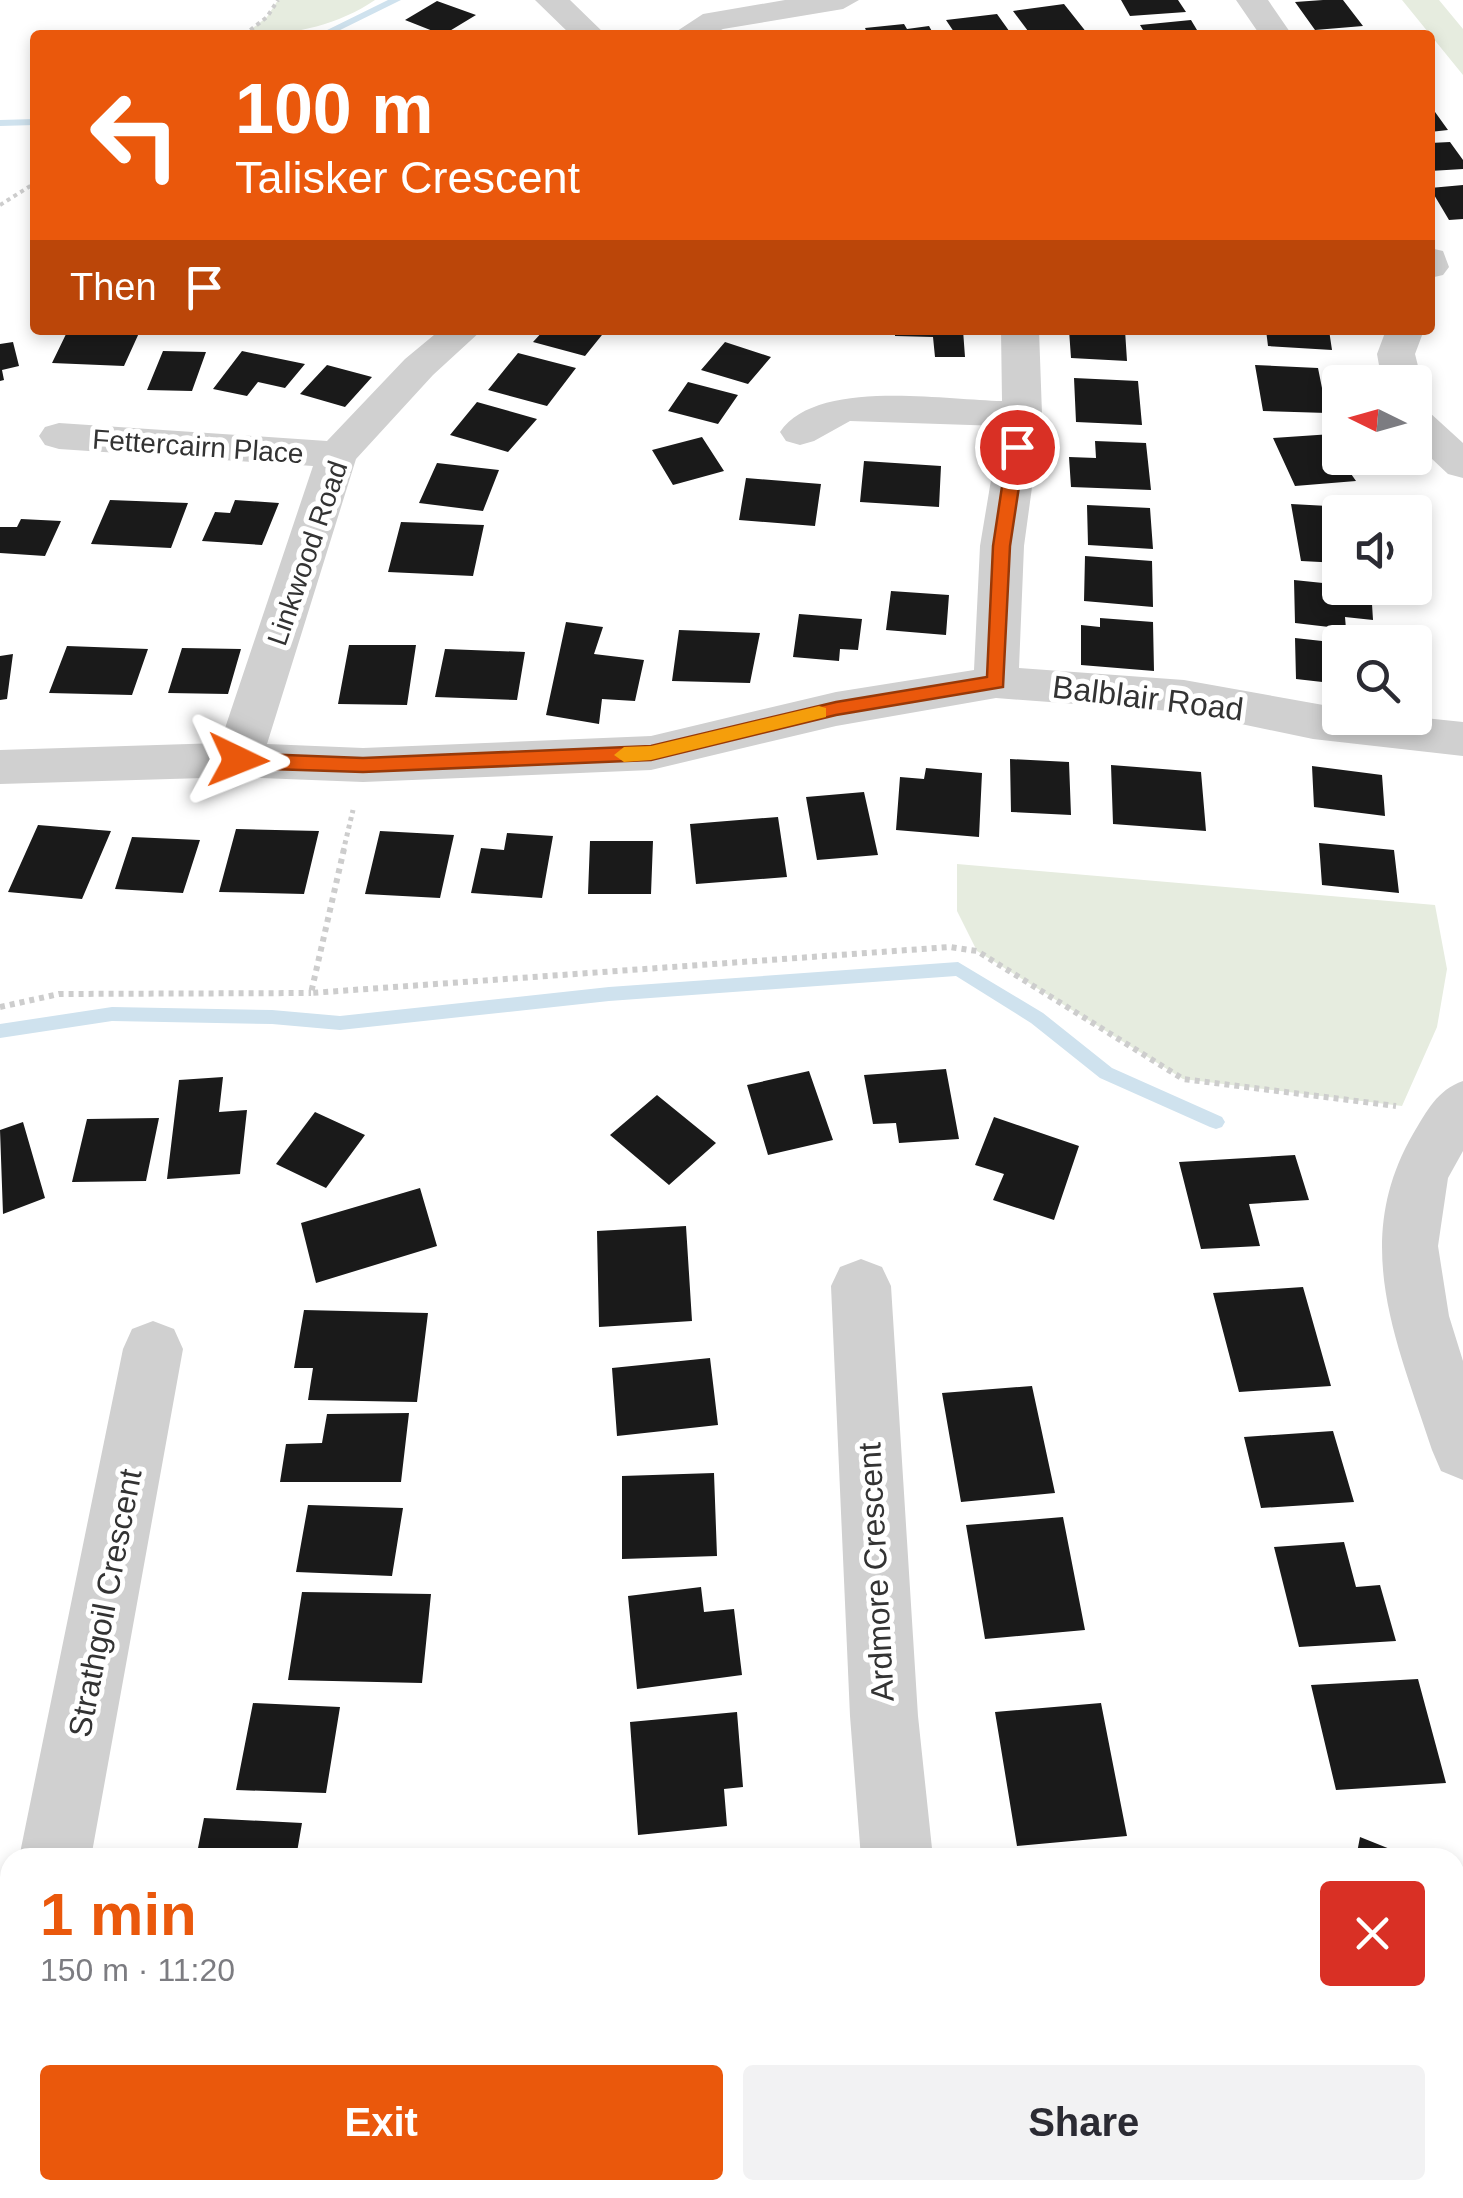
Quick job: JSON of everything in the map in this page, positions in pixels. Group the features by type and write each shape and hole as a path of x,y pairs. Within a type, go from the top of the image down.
{"street":[{"path":"551,0 584,30"},
{"path":"697,30 714,22 843,0"},
{"path":"1252,0 1273,30"},
{"name":"Linkwood Road","path":"238,760 337,454 419,367 456,335"},
{"path":"996,682 1002,546 1022,414 1020,335"},
{"path":"1398,365 1396,354 1404,335"},
{"path":"800,432 844,409 1022,414"},
{"name":"Fettercairn Place","path":"59,436 337,454"},
{"path":"1432,437 1463,466"},
{"name":"Balblair Road","path":"0,767 238,760 363,765 651,753 836,708 996,682 1184,696 1313,722 1463,739"},
{"path":"1455,1116 1419,1180 1408,1254 1425,1330 1463,1450"},
{"name":"Ardmore Crescent","path":"861,1286 884,1716 896,1848"},
{"name":"Strathgoil Crescent","path":"57,1848 153,1349"}],"path":[{"path":"250,30 278,0"},
{"path":"0,204 30,186"},
{"path":"311,992 363,765"},
{"path":"0,1006 59,994 311,992 950,947 977,952 1182,1078 1455,1116"}],"shaded area":[{"path":"278,0 375,0 312,28 250,30 267,17"},
{"path":"1402,0 1439,0 1463,29 1463,75 1435,41 1435,30 1426,30"},
{"path":"957,864 1435,905 1447,969 1437,1027 1402,1106 1183,1079 977,951 957,911"}],"building":[{"path":"1121,0 1178,0 1186,12 1130,16"},
{"path":"1343,0 1363,26 1315,30 1295,2"},
{"path":"437,1 476,15 451,30 430,30 405,20"},
{"path":"1064,4 1085,30 1027,30 1013,11"},
{"path":"997,14 1008,30 953,30 946,20"},
{"path":"1191,20 1197,30 1143,30 1140,25"},
{"path":"904,24 907,29 929,26 931,30 866,30"},
{"path":"1435,112 1448,130 1435,131"},
{"path":"1450,142 1463,160 1463,169 1435,171 1435,143"},
{"path":"1463,185 1463,219 1449,220 1435,196 1435,188"},
{"path":"66,335 138,335 124,366 52,363"},
{"path":"539,335 602,335 585,356 533,342"},
{"path":"963,335 965,357 935,357 933,337 895,336"},
{"path":"1069,335 1125,335 1127,361 1071,358"},
{"path":"1267,335 1330,335 1332,350 1268,346"},
{"path":"13,342 19,366 2,370 4,380 0,381 0,344"},
{"path":"725,342 771,357 748,384 701,370"},
{"path":"163,351 206,352 192,391 147,390"},
{"path":"242,351 305,364 285,388 258,382 247,396 213,389"},
{"path":"518,353 576,368 547,406 488,390"},
{"path":"327,365 372,377 345,407 300,394"},
{"path":"1255,365 1318,368 1322,413 1263,411"},
{"path":"1074,378 1138,381 1142,425 1076,422"},
{"path":"688,382 738,395 718,424 668,411"},
{"path":"477,402 537,419 508,452 450,435"},
{"path":"1322,435 1322,475 1352,475 1356,481 1295,486 1273,438"},
{"path":"702,437 724,471 673,485 652,450"},
{"path":"1095,441 1146,443 1151,490 1071,487 1069,457 1096,458"},
{"path":"864,461 941,466 939,507 860,502"},
{"path":"437,463 499,470 483,511 419,503"},
{"path":"746,478 821,484 815,526 739,520"},
{"path":"110,500 188,503 171,548 91,544"},
{"path":"235,500 279,503 262,545 202,541 215,512 230,513"},
{"path":"1291,504 1322,506 1322,562 1301,561"},
{"path":"1087,505 1150,508 1153,549 1088,545"},
{"path":"21,519 61,521 45,556 0,553 0,527 17,527"},
{"path":"401,522 484,525 473,576 388,572"},
{"path":"1085,556 1152,561 1153,607 1084,601"},
{"path":"1294,580 1322,583 1322,605 1372,605 1373,620 1345,617 1346,625 1322,626 1295,623"},
{"path":"891,591 949,595 946,635 886,630"},
{"path":"799,614 862,619 858,650 840,649 839,661 793,657"},
{"path":"1100,618 1153,622 1154,671 1081,665 1081,625 1100,627"},
{"path":"566,622 603,627 594,654 644,660 635,701 602,699 599,724 546,715"},
{"path":"679,630 760,633 750,683 672,681"},
{"path":"1295,638 1322,641 1322,682 1296,679"},
{"path":"349,645 416,645 407,705 338,704"},
{"path":"67,646 148,649 132,695 49,693"},
{"path":"182,648 241,649 228,694 168,693"},
{"path":"445,649 525,652 517,700 435,697"},
{"path":"13,654 7,699 0,700 0,656"},
{"path":"1010,759 1069,762 1071,815 1011,812"},
{"path":"1111,765 1201,772 1206,831 1113,824"},
{"path":"1312,766 1382,775 1385,816 1314,807"},
{"path":"926,768 982,773 979,837 896,830 900,777 924,779"},
{"path":"864,792 878,855 817,860 806,797"},
{"path":"778,817 787,877 696,884 690,824"},
{"path":"38,825 111,831 82,899 8,892"},
{"path":"236,829 319,831 304,894 219,892"},
{"path":"380,831 454,835 440,898 365,894"},
{"path":"507,833 553,836 542,898 471,893 481,848 504,850"},
{"path":"132,837 200,840 183,893 115,889"},
{"path":"590,841 653,841 651,894 588,894"},
{"path":"1319,843 1394,850 1399,893 1322,885"},
{"path":"946,1069 959,1139 899,1143 896,1123 873,1124 864,1075"},
{"path":"809,1071 833,1140 768,1155 747,1085"},
{"path":"223,1077 219,1112 247,1110 240,1174 167,1179 179,1080"},
{"path":"657,1095 716,1143 669,1185 610,1135"},
{"path":"315,1112 365,1135 326,1188 276,1164"},
{"path":"994,1117 1079,1146 1054,1220 993,1200 1004,1174 975,1165"},
{"path":"159,1118 146,1181 72,1182 87,1119"},
{"path":"23,1122 45,1198 3,1214 0,1130"},
{"path":"1295,1155 1309,1200 1249,1204 1260,1246 1201,1249 1179,1162"},
{"path":"420,1188 437,1246 316,1283 301,1223"},
{"path":"686,1226 692,1321 599,1327 597,1231"},
{"path":"1303,1287 1331,1386 1239,1392 1213,1293"},
{"path":"304,1310 428,1313 417,1402 308,1400 313,1368 294,1368"},
{"path":"710,1358 718,1425 617,1436 612,1368"},
{"path":"1032,1386 1055,1493 961,1502 942,1393"},
{"path":"409,1413 401,1482 280,1482 286,1444 322,1443 327,1414"},
{"path":"1333,1431 1354,1502 1261,1508 1244,1437"},
{"path":"714,1473 717,1556 622,1559 622,1476"},
{"path":"308,1505 403,1508 392,1576 296,1572"},
{"path":"1063,1517 1085,1630 985,1639 966,1525"},
{"path":"1344,1542 1356,1587 1380,1585 1396,1641 1299,1647 1274,1547"},
{"path":"701,1587 704,1612 734,1609 742,1675 637,1689 628,1596"},
{"path":"302,1592 431,1594 422,1683 288,1680"},
{"path":"1418,1679 1446,1783 1336,1790 1311,1685"},
{"path":"253,1703 340,1707 326,1793 236,1790"},
{"path":"1101,1703 1127,1836 1017,1846 995,1712"},
{"path":"737,1712 743,1787 724,1789 727,1826 638,1835 630,1722"},
{"path":"204,1818 302,1823 298,1848 198,1848"},
{"path":"1360,1837 1388,1848 1358,1848"}],"waterway":[{"path":"333,30 396,0"},
{"path":"0,123 30,122"},
{"path":"0,1031 112,1014 272,1017 340,1023 609,994 958,969 1037,1018 1106,1073 1216,1122"}],"slow traffic":[{"path":"624,755 651,753 819,713"}],"route":[{"path":"238,760 363,765 651,753 836,708 996,682 1002,546 1017,447"}]}
